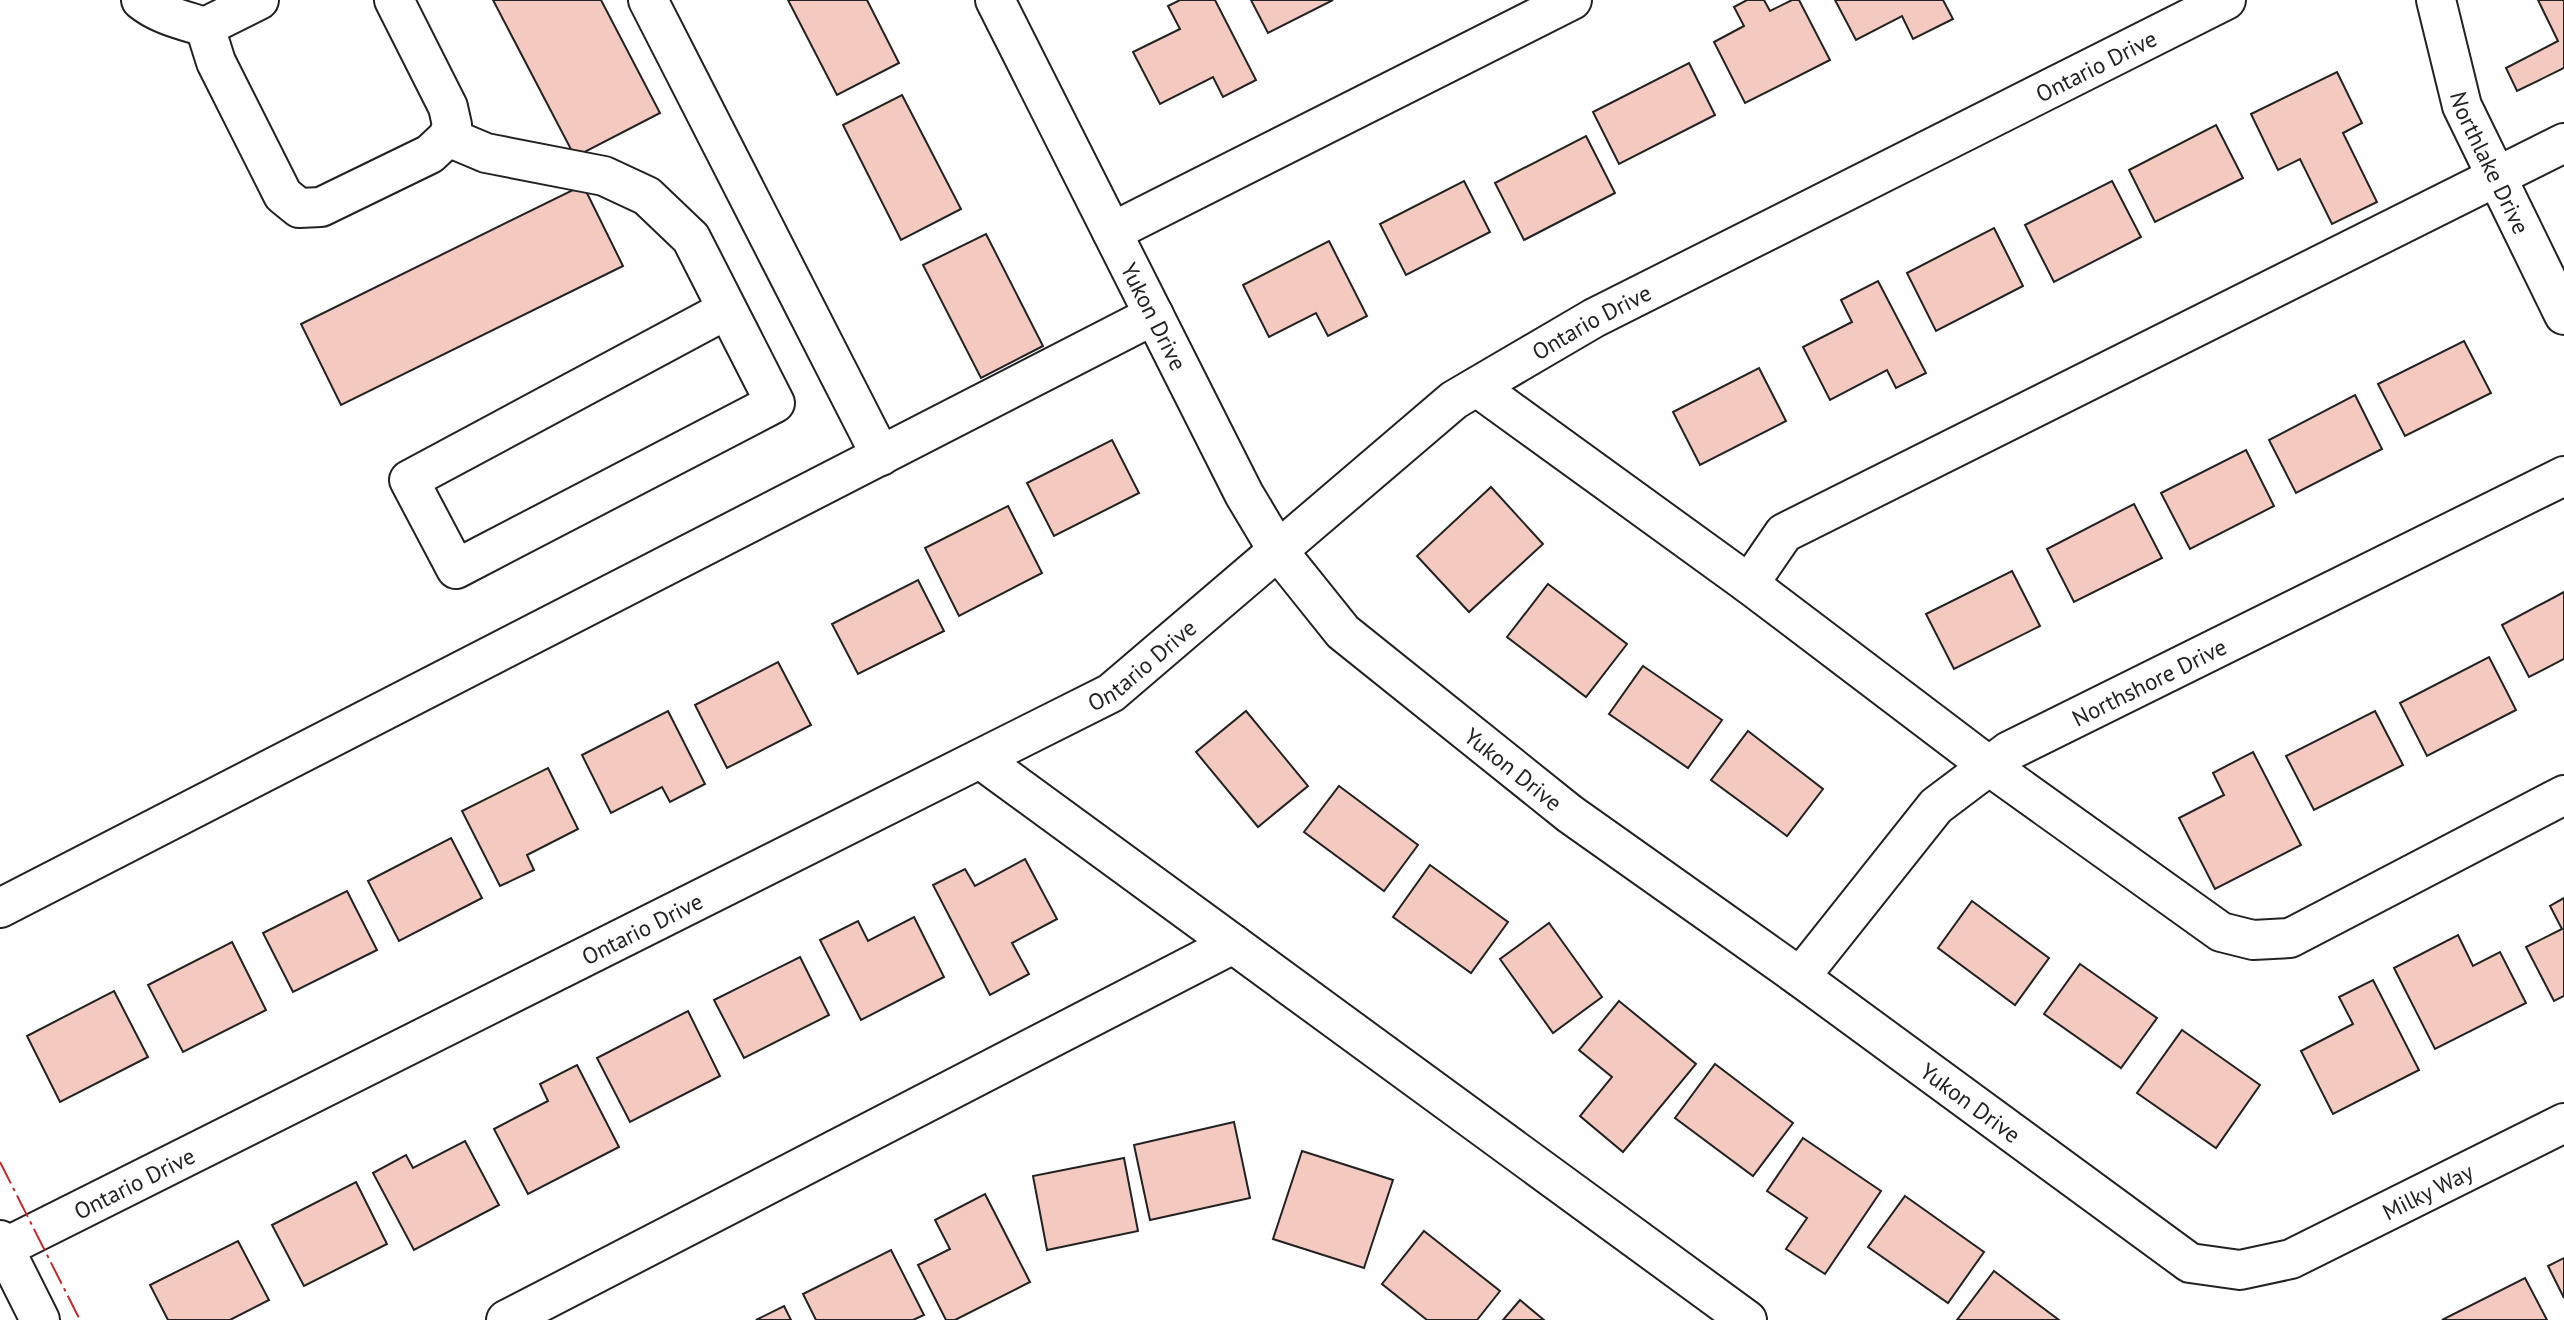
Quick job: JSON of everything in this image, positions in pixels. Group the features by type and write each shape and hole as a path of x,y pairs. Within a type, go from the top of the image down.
{"street":[{"path":"141,0 172,17 205,27 259,0"},
{"path":"205,27 216,62 283,195 299,208 321,207 430,154 448,137 452,125 448,107 394,0"},
{"path":"648,0 881,456"},
{"name":"Yukon Drive","path":"995,0 1244,494 1278,551 1343,632 1570,814 1800,977 2190,1263 2240,1270 2291,1259"},
{"path":"1112,232 1572,0"},
{"name":"Ontario Drive","path":"1,1246 1111,693 1454,400 1594,318 2226,0"},
{"name":"Northlake Drive","path":"2436,0 2462,106 2564,316"},
{"path":"448,137 486,153 604,176 647,196 691,239 775,402 456,569 409,480 726,310"},
{"path":"1749,584 1784,533 2564,143"},
{"path":"0,908 1154,315"},
{"path":"1476,387 1749,584 1989,766 2221,932 2253,940 2290,938 2564,795"},
{"name":"Northshore Drive","path":"1800,977 1936,806 2009,751 2564,476"},
{"path":"981,759 1747,1320"},
{"path":"506,1320 1233,944"},
{"name":"Milky Way","path":"2291,1259 2564,1123"},
{"path":"1,1246 40,1320"}],"building":[{"path":"493,0 601,0 660,113 575,157"},
{"path":"788,0 867,0 899,63 837,95"},
{"path":"1180,0 1215,0 1256,80 1223,97 1213,77 1160,104 1133,52 1180,29 1168,6"},
{"path":"1251,0 1333,0 1268,33"},
{"path":"1747,0 1764,0 1770,11 1792,0 1799,0 1830,60 1745,103 1714,42 1744,26 1734,7"},
{"path":"1835,0 1943,0 1953,19 1913,39 1902,16 1856,40"},
{"path":"2538,0 2564,0 2564,68 2517,91 2506,68 2558,41"},
{"path":"1689,63 1715,115 1619,164 1593,112"},
{"path":"2337,72 2362,123 2343,133 2377,202 2332,224 2300,159 2278,170 2251,114"},
{"path":"902,95 961,209 901,240 843,125"},
{"path":"2216,125 2243,178 2155,222 2129,170"},
{"path":"1586,136 1615,193 1524,240 1495,183"},
{"path":"1464,181 1490,232 1406,275 1380,224"},
{"path":"2112,181 2141,237 2054,282 2025,225"},
{"path":"583,185 623,266 341,405 301,324"},
{"path":"1994,228 2023,286 1936,331 1907,273"},
{"path":"986,234 1043,346 981,378 923,265"},
{"path":"1329,241 1367,316 1328,336 1316,313 1269,337 1243,285"},
{"path":"1878,281 1926,373 1896,388 1887,370 1830,400 1803,347 1852,322 1841,300"},
{"path":"2464,341 2491,393 2405,436 2378,384"},
{"path":"1759,368 1786,421 1700,465 1673,412"},
{"path":"2355,395 2382,449 2296,493 2269,440"},
{"path":"1112,440 1139,493 1054,536 1027,483"},
{"path":"2246,450 2274,506 2190,549 2161,493"},
{"path":"1491,487 1543,544 1469,612 1417,556"},
{"path":"2134,504 2162,558 2074,602 2047,549"},
{"path":"1008,506 1042,573 959,616 925,548"},
{"path":"2012,571 2040,626 1954,669 1926,614"},
{"path":"918,580 944,631 858,674 832,624"},
{"path":"1548,584 1627,644 1586,697 1507,637"},
{"path":"2564,592 2564,659 2529,677 2502,625"},
{"path":"2489,657 2516,710 2427,756 2400,703"},
{"path":"778,662 811,725 727,768 695,705"},
{"path":"1643,666 1722,720 1688,768 1609,714"},
{"path":"668,711 705,784 670,802 662,787 611,813 582,755"},
{"path":"1246,711 1308,786 1258,827 1196,752"},
{"path":"2375,711 2403,765 2314,810 2286,756"},
{"path":"1748,731 1823,789 1787,836 1711,780"},
{"path":"2253,752 2301,845 2215,889 2179,818 2224,795 2213,773"},
{"path":"548,768 578,829 527,855 534,870 500,886 462,811"},
{"path":"1339,786 1418,845 1384,891 1304,832"},
{"path":"451,838 482,898 399,941 368,881"},
{"path":"1025,859 1057,919 1012,943 1029,974 990,995 933,885 965,869 975,886"},
{"path":"1430,865 1508,922 1471,973 1393,917"},
{"path":"347,891 377,950 293,992 263,933"},
{"path":"2564,898 2564,996 2554,1001 2526,947 2562,929 2550,906"},
{"path":"1972,901 2049,958 2015,1005 1938,948"},
{"path":"914,917 944,977 861,1020 820,940 858,921 868,941"},
{"path":"1549,923 1602,997 1553,1033 1500,959"},
{"path":"2458,935 2473,966 2500,952 2526,1003 2435,1049 2394,968"},
{"path":"232,942 266,1010 183,1052 148,985"},
{"path":"800,957 829,1015 744,1058 714,1000"},
{"path":"2080,964 2157,1018 2121,1068 2044,1014"},
{"path":"2373,980 2419,1070 2333,1114 2301,1051 2353,1024 2339,997"},
{"path":"114,991 148,1057 60,1102 27,1036"},
{"path":"1619,1001 1696,1064 1623,1152 1580,1116 1612,1077 1579,1050"},
{"path":"688,1011 720,1076 630,1122 597,1058"},
{"path":"2182,1030 2260,1085 2216,1148 2137,1093"},
{"path":"1715,1064 1793,1123 1753,1176 1675,1118"},
{"path":"577,1065 619,1147 528,1194 494,1129 548,1101 540,1084"},
{"path":"1234,1122 1250,1198 1150,1220 1134,1145"},
{"path":"1803,1138 1881,1191 1825,1274 1786,1249 1807,1218 1767,1191"},
{"path":"465,1141 499,1205 414,1250 373,1173 406,1155 413,1168"},
{"path":"1302,1151 1393,1180 1364,1268 1273,1239"},
{"path":"1124,1158 1138,1231 1047,1250 1033,1176"},
{"path":"356,1182 387,1244 304,1286 272,1225"},
{"path":"985,1194 1030,1282 955,1320 946,1320 918,1265 950,1249 935,1220"},
{"path":"1905,1196 1984,1252 1948,1303 1868,1247"},
{"path":"1424,1231 1500,1291 1477,1320 1427,1320 1382,1284"},
{"path":"238,1241 269,1300 230,1320 168,1320 150,1285"},
{"path":"891,1250 924,1315 913,1320 816,1320 803,1294"},
{"path":"2564,1258 2564,1298 2548,1266"},
{"path":"1994,1271 2059,1320 1957,1320"},
{"path":"2525,1278 2547,1320 2442,1320"},
{"path":"1520,1300 1544,1320 1503,1320"},
{"path":"784,1306 791,1320 756,1320"}],"power":[{"path":"0,1162 80,1320"}]}
